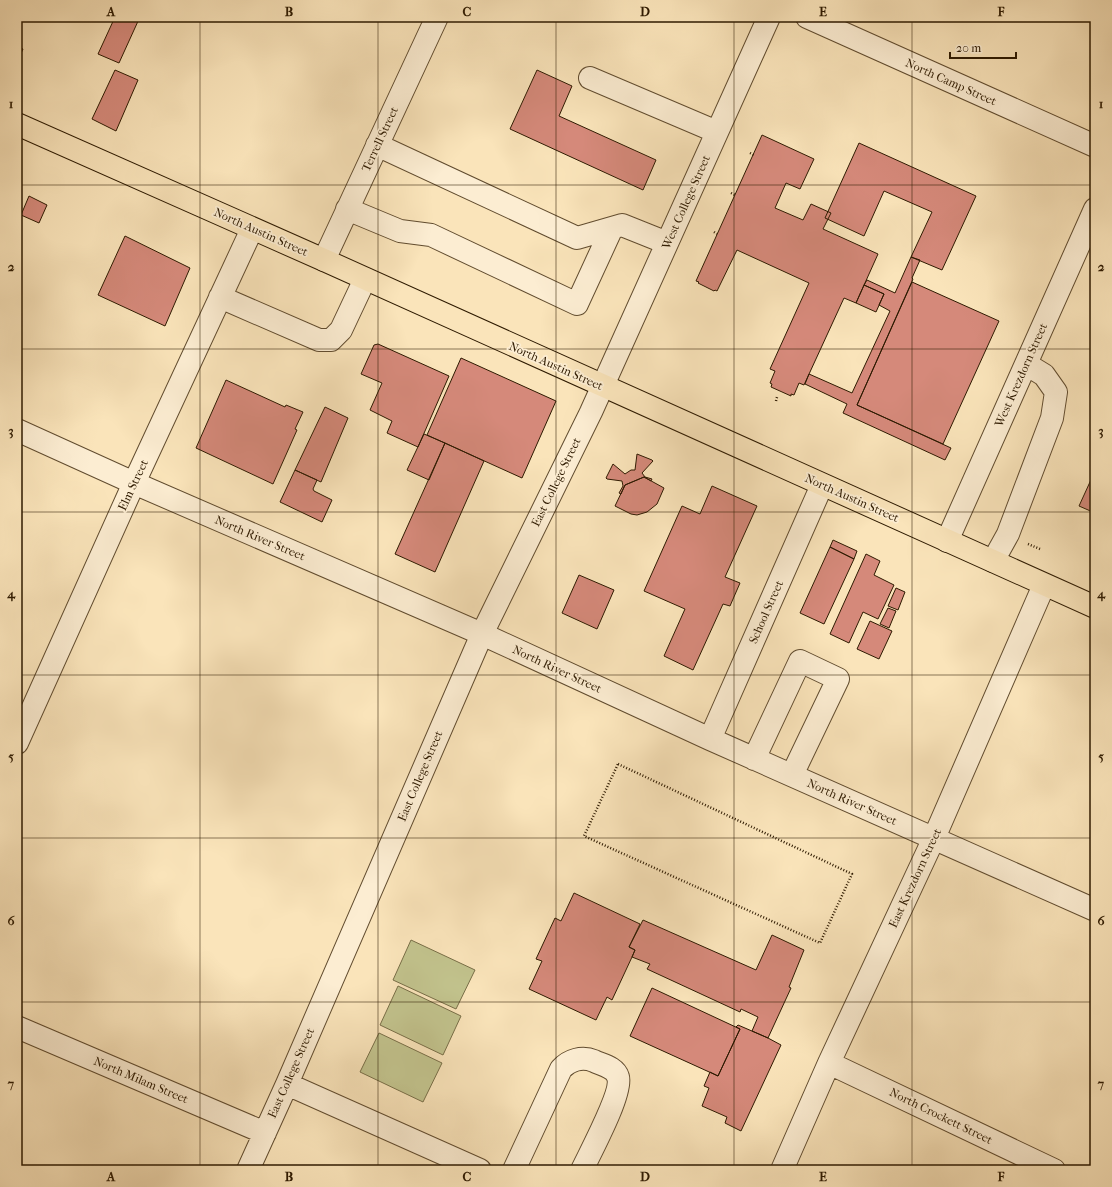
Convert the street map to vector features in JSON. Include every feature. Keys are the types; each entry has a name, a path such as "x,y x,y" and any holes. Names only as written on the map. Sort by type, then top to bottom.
{"main road":[{"name":"North Austin Street","path":"17,124 324,260 1095,607"}],"street":[{"name":"Terrell Street","path":"324,260 437,17"},
{"name":"West College Street","path":"602,386 769,17"},
{"name":"North Camp Street","path":"807,17 1095,146"},
{"path":"590,78 717,132"},
{"path":"377,145 577,238 622,225 667,243"},
{"path":"348,209 400,231 431,235 577,304 612,228"},
{"name":"West Krezdorn Street","path":"947,540 1095,209"},
{"name":"Elm Street","path":"17,743 134,483 252,229"},
{"path":"220,297 319,340 331,340 341,330 365,279"},
{"path":"993,561 1008,534 1052,418 1056,392 1044,375 1026,364"},
{"name":"East College Street","path":"248,1170 287,1084 482,634 591,412 602,386"},
{"name":"North River Street","path":"17,430 134,483 482,634 754,759 1095,910"},
{"name":"School Street","path":"710,739 822,485"},
{"name":"East Krezdorn Street","path":"782,1170 829,1063 934,838 1044,585"},
{"path":"754,759 800,661 838,679 792,775"},
{"name":"North Milam Street","path":"17,1027 265,1133"},
{"path":"514,1170 561,1070 567,1063 578,1059 589,1059 614,1070 618,1076 620,1084 614,1102 582,1170"},
{"name":"North Crockett Street","path":"829,1063 1054,1170"},
{"path":"287,1084 480,1170"}],"path":[{"path":"731,193 735,195"},
{"path":"714,232 718,234"},
{"path":"776,401 777,397"},
{"path":"618,764 852,874 820,943 584,836 618,764"}],"green space":[{"path":"411,940 475,970 456,1009 393,980"},
{"path":"398,986 461,1016 443,1055 380,1025"},
{"path":"379,1033 442,1063 423,1102 360,1072"}],"building":[{"path":"115,17 135,17 139,19 119,63 98,54"},
{"path":"17,47 23,49 17,62"},
{"path":"115,70 138,80 116,131 92,119"},
{"path":"537,70 572,86 559,116 656,160 643,190 510,129"},
{"path":"762,135 814,159 800,189 786,183 775,208 803,220 811,204 831,213 823,229 878,254 856,303 844,298 804,385 799,383 794,395 791,394 791,396 771,387 772,384 770,383 775,371 770,369 809,283 737,250 717,291 714,291 696,281"},
{"path":"859,143 976,196 942,270 911,257 932,212 884,191 864,236 825,218"},
{"path":"29,196 47,205 39,223 21,215"},
{"path":"125,236 190,268 165,326 98,295"},
{"path":"911,257 920,260 857,405 951,448 945,460 843,413 847,404 805,384 809,374 852,393 890,311 879,305 884,294 864,285 867,280 895,293"},
{"path":"912,282 999,321 943,444 857,405"},
{"path":"864,285 884,294 876,312 856,303"},
{"path":"378,344 449,376 418,447 387,433 392,421 370,410 382,383 361,374 374,345"},
{"path":"461,358 556,401 522,478 427,435"},
{"path":"226,380 285,407 286,405 303,412 295,429 297,430 273,484 196,448"},
{"path":"325,407 348,418 321,482 295,470"},
{"path":"424,434 445,443 429,480 407,470"},
{"path":"445,443 484,461 435,572 395,554"},
{"path":"637,454 653,461 642,473 645,477 652,479 651,481 644,477 625,485 621,494 619,493 623,486 622,481 606,478 613,464 625,474 631,470 635,470"},
{"path":"295,470 317,480 313,489 314,491 332,500 322,522 280,502"},
{"path":"1095,471 1095,513 1079,506"},
{"path":"644,477 664,488 657,504 647,512 637,515 631,514 615,506 625,485"},
{"path":"712,486 757,506 725,577 740,583 730,606 723,604 693,670 664,656 685,609 644,591 682,506 700,514"},
{"path":"833,540 857,551 854,559 830,547"},
{"path":"830,547 854,559 824,624 800,613"},
{"path":"866,554 880,561 874,575 894,585 878,619 863,612 849,643 830,634"},
{"path":"579,575 614,590 597,629 562,613"},
{"path":"896,588 905,592 898,610 888,606"},
{"path":"888,608 896,611 889,628 880,624"},
{"path":"870,621 892,631 879,659 857,649"},
{"path":"574,893 640,924 629,947 635,950 632,957 612,1000 607,997 596,1020 529,989 542,961 536,959 555,918 561,921"},
{"path":"643,920 756,970 772,935 804,950 789,987 791,988 768,1038 752,1031 758,1017 741,1009 740,1012 647,969 650,964 632,957 635,950 629,947"},
{"path":"652,988 740,1029 718,1076 630,1036"},
{"path":"738,1025 781,1045 741,1131 725,1123 727,1117 702,1106 709,1088 704,1086 710,1072 718,1076 740,1029 736,1027"}]}
